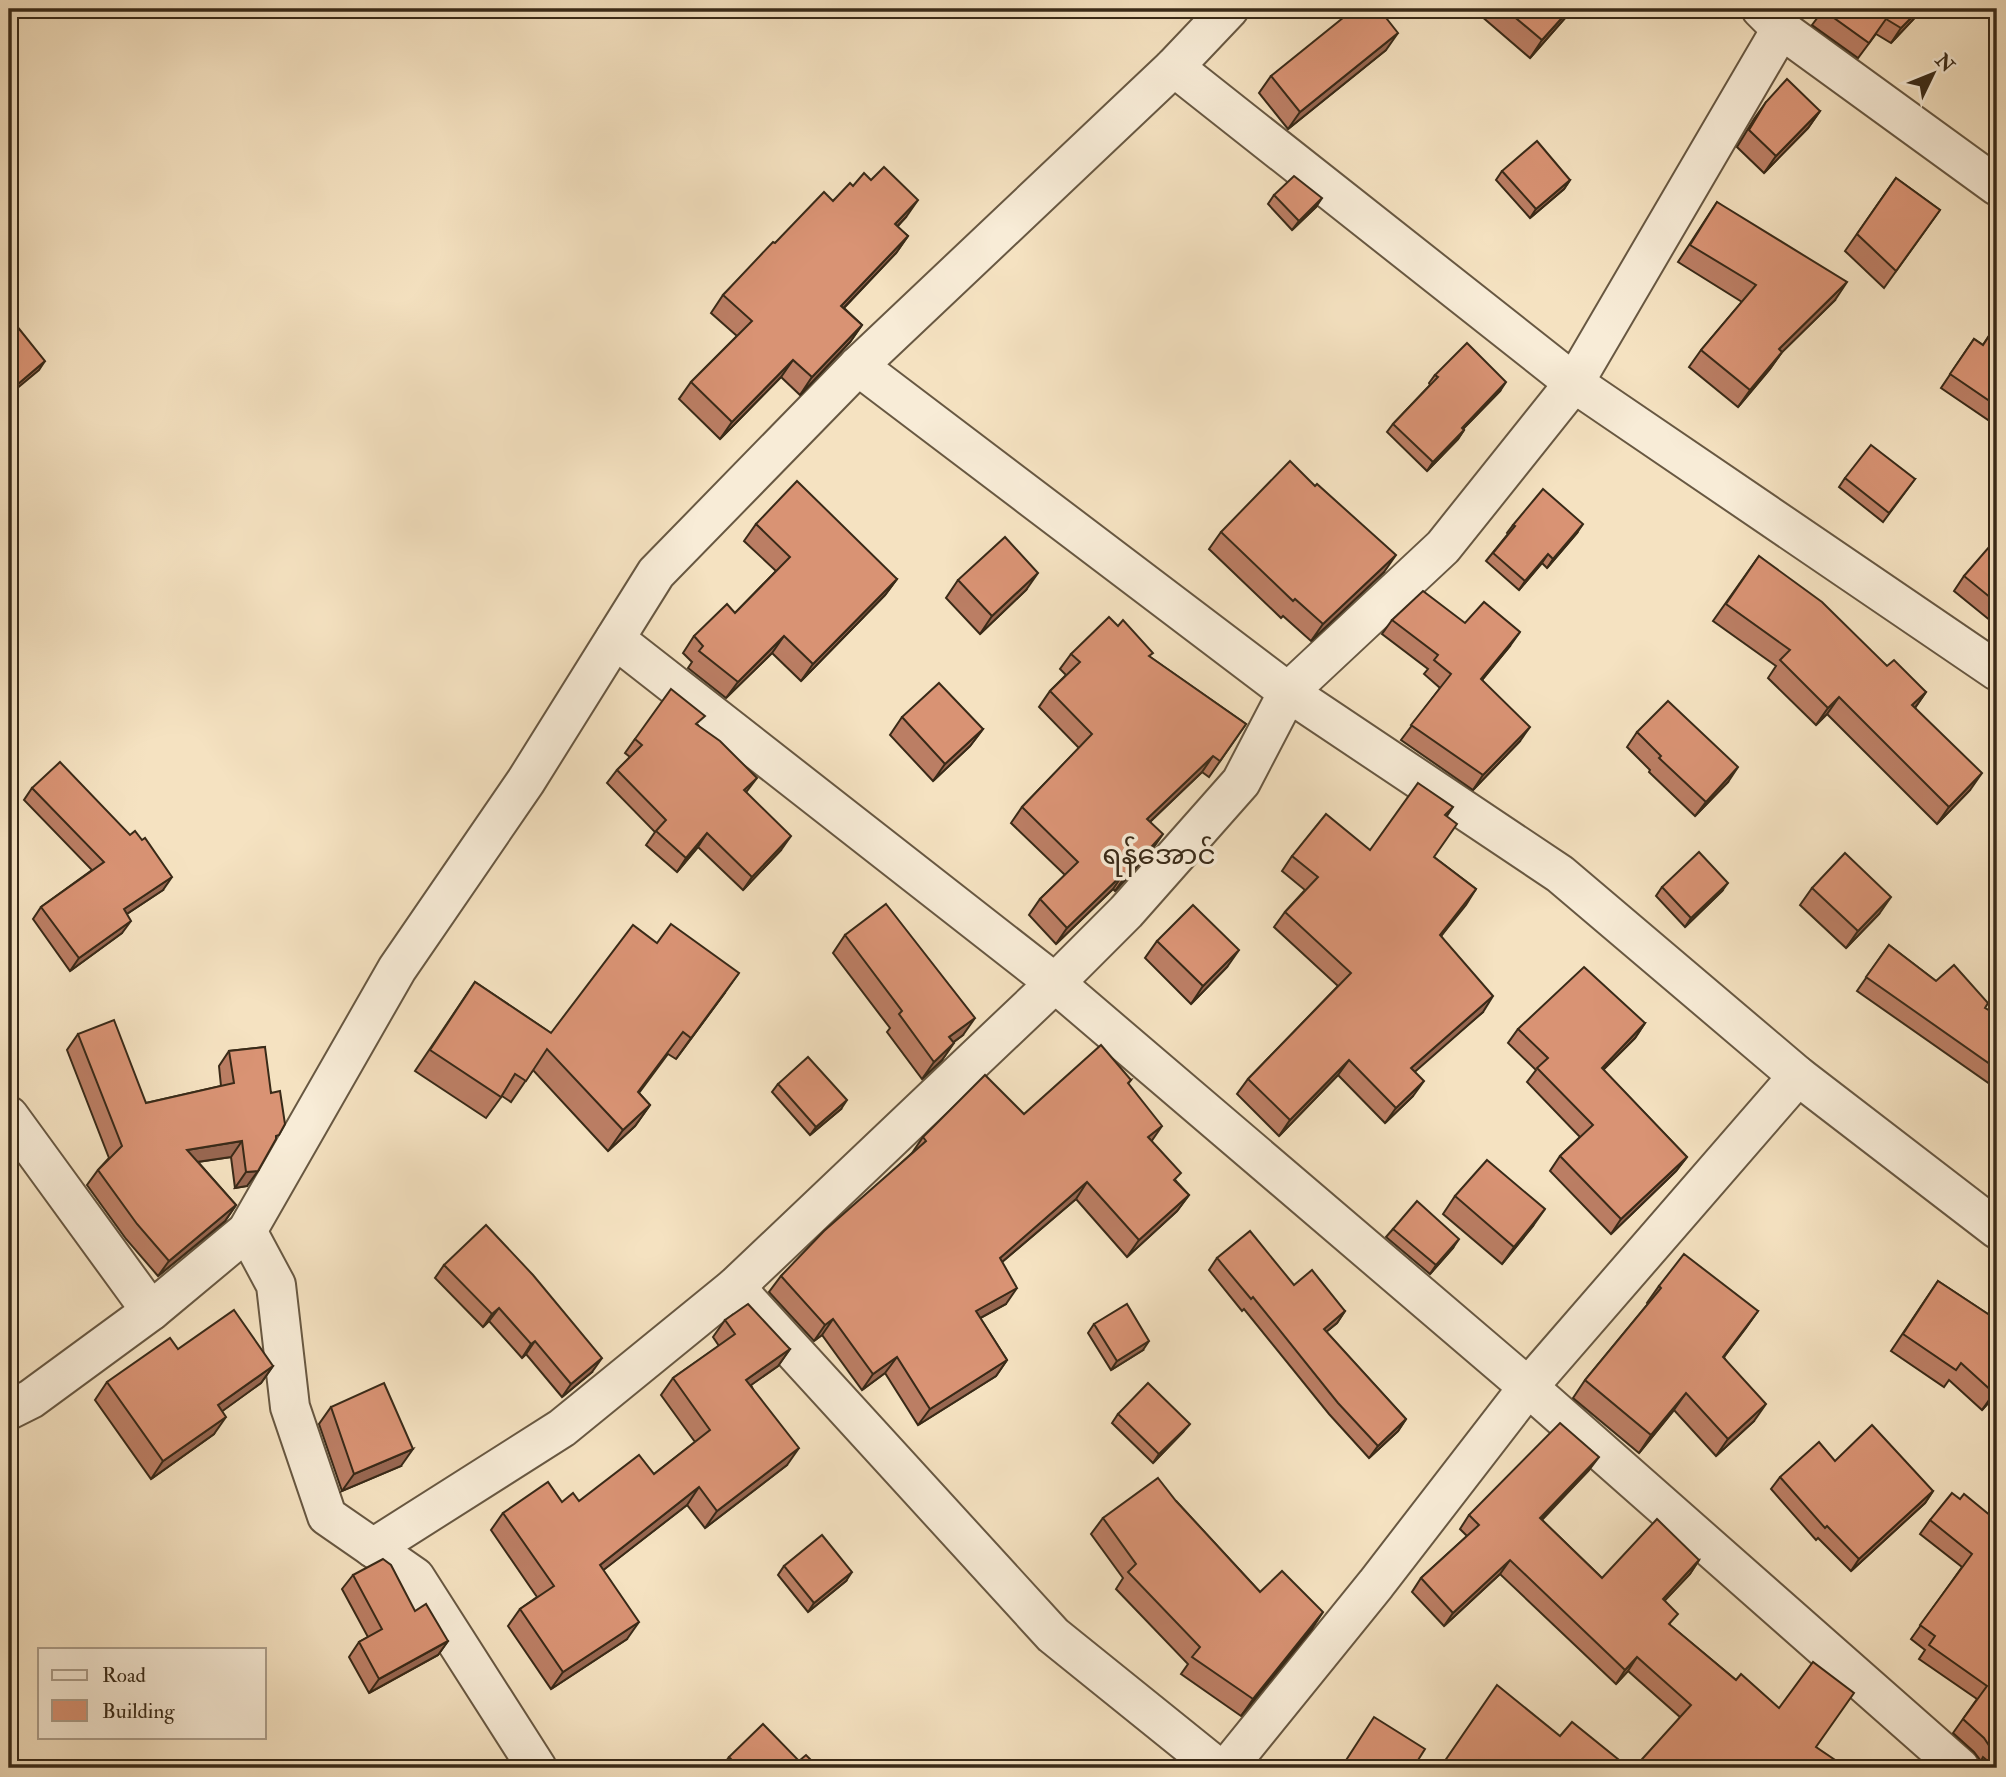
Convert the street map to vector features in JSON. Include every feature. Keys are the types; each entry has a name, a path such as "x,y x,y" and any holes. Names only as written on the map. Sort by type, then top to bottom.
{"street":[{"path":"9,1410 32,1399 151,1311 247,1231 397,970 526,781 656,573 858,366 1174,67 1229,9"},
{"path":"373,1548 562,1428 735,1287 1126,912 1241,782 1288,692 1443,547 1574,383 1771,19 1997,186"},
{"path":"1174,67 1574,383 1997,671"},
{"path":"858,366 1288,692 1560,874 1798,1076 1997,1229"},
{"path":"615,639 1055,982 1528,1387 1960,1768"},
{"path":"1227,1768 1376,1584 1528,1387 1798,1076"},
{"path":"9,1116 151,1311"},
{"path":"247,1231 276,1285 290,1407 327,1516 415,1577 537,1768"},
{"path":"735,1287 1053,1635 1218,1768"}],"building":[{"path":"1354,9 1379,9 1398,33 1300,112 1271,76"},
{"path":"1505,9 1570,9 1542,40"},
{"path":"1824,9 1920,9 1901,28 1886,19 1869,43"},
{"path":"1787,79 1820,111 1776,156 1749,130 1766,102"},
{"path":"1537,141 1570,180 1536,209 1502,171"},
{"path":"884,167 918,200 895,224 908,236 841,306 862,325 812,377 793,360 732,422 691,382 752,321 723,295 824,192 833,201 850,183 853,186 864,173 871,180"},
{"path":"1294,176 1322,198 1299,221 1274,195"},
{"path":"1896,178 1940,210 1896,271 1857,234"},
{"path":"1717,202 1847,282 1779,349 1782,352 1750,390 1701,350 1756,285 1690,245"},
{"path":"12,320 45,361 11,390 9,323"},
{"path":"1997,324 1997,406 1950,374 1974,339 1983,345"},
{"path":"1467,343 1506,382 1433,462 1393,424"},
{"path":"1871,445 1915,479 1889,513 1845,478"},
{"path":"1290,461 1315,486 1317,484 1396,555 1323,624 1295,599 1293,601 1221,532"},
{"path":"797,481 897,579 813,664 784,636 738,682 699,651 703,646 694,636 727,604 735,613 790,557 756,524"},
{"path":"1543,489 1583,524 1553,559 1548,554 1525,581 1493,553"},
{"path":"1005,537 1038,573 992,616 958,580"},
{"path":"1989,547 1995,551 1997,548 1997,603 1964,576"},
{"path":"1759,556 1822,602 1887,666 1894,660 1926,692 1912,705 1982,773 1949,807 1839,697 1828,708 1780,660 1790,650 1726,604"},
{"path":"1423,591 1465,623 1484,602 1520,632 1481,679 1530,727 1483,775 1411,725 1451,674 1434,660 1438,655 1392,620"},
{"path":"1109,617 1118,626 1123,620 1153,653 1149,656 1246,724 1220,761 1213,756 1147,819 1163,834 1126,875 1124,873 1067,928 1040,899 1078,862 1022,807 1092,734 1050,691 1080,662 1071,654"},
{"path":"939,683 983,729 945,764 902,717"},
{"path":"671,689 705,716 696,724 720,741 757,778 744,790 791,836 752,877 707,833 686,858 656,831 666,820 617,770 642,745 635,739"},
{"path":"1668,701 1738,767 1706,802 1659,758 1661,756 1637,732"},
{"path":"60,762 130,835 135,831 142,840 145,838 172,877 124,909 131,921 79,958 41,907 104,862 32,788"},
{"path":"1418,783 1453,807 1445,815 1457,824 1434,857 1476,889 1440,935 1493,996 1411,1068 1424,1081 1396,1108 1349,1060 1290,1120 1248,1079 1351,973 1285,912 1318,877 1292,856 1326,814 1370,850"},
{"path":"1699,852 1728,883 1691,918 1662,887"},
{"path":"1845,853 1891,897 1858,931 1812,888"},
{"path":"886,904 975,1018 949,1037 954,1043 934,1062 899,1014 902,1011 845,935"},
{"path":"1193,905 1239,950 1203,986 1157,941"},
{"path":"671,924 739,973 691,1038 683,1032 638,1092 650,1105 623,1130 547,1049 526,1081 515,1074 501,1097 430,1050 475,982 551,1033 633,925 657,943"},
{"path":"1889,945 1936,981 1954,965 1988,1003 1985,1008 1997,1015 1997,1069 1866,977"},
{"path":"1584,967 1645,1023 1602,1068 1687,1157 1621,1219 1560,1156 1593,1125 1537,1068 1548,1058 1518,1029"},
{"path":"114,1020 146,1103 234,1083 229,1051 265,1047 271,1093 280,1091 285,1124 258,1171 246,1172 242,1141 187,1150 236,1205 169,1261 137,1224 98,1170 122,1146 78,1034"},
{"path":"1101,1045 1131,1080 1128,1083 1162,1126 1148,1137 1181,1173 1174,1180 1189,1195 1139,1240 1087,1182 1000,1258 1017,1288 976,1311 1007,1360 930,1409 897,1357 873,1374 833,1319 825,1325 781,1276 824,1231 926,1141 923,1137 985,1075 1024,1114"},
{"path":"808,1057 847,1100 816,1127 778,1084"},
{"path":"1487,1160 1545,1209 1514,1247 1455,1196"},
{"path":"1417,1201 1459,1239 1436,1265 1393,1229"},
{"path":"486,1225 533,1275 602,1358 571,1384 535,1341 531,1344 499,1308 492,1314 444,1265"},
{"path":"1250,1231 1294,1285 1312,1270 1345,1311 1324,1329 1406,1419 1378,1446 1338,1403 1253,1297 1251,1299 1217,1258"},
{"path":"1684,1254 1758,1311 1723,1357 1766,1404 1728,1439 1686,1393 1651,1435 1585,1380 1661,1288 1659,1286"},
{"path":"1938,1281 1997,1320 1997,1390 1994,1393 1961,1363 1956,1370 1903,1334"},
{"path":"748,1304 790,1349 746,1380 799,1448 717,1511 699,1487 600,1565 639,1622 563,1672 520,1609 554,1586 503,1513 548,1482 562,1502 573,1493 579,1501 639,1455 654,1474 710,1430 673,1378 735,1334 725,1320"},
{"path":"1127,1304 1149,1341 1117,1361 1094,1324"},
{"path":"234,1310 273,1366 218,1405 226,1417 163,1461 107,1382 170,1338 178,1349"},
{"path":"384,1383 413,1449 354,1474 331,1407"},
{"path":"1148,1383 1190,1424 1159,1454 1118,1414"},
{"path":"1560,1423 1599,1457 1540,1518 1602,1578 1657,1519 1699,1560 1663,1599 1678,1614 1669,1624 1736,1680 1741,1674 1779,1708 1813,1662 1854,1693 1816,1747 1847,1768 1634,1768 1691,1705 1637,1657 1625,1670 1510,1560 1453,1613 1421,1578 1479,1525 1469,1515"},
{"path":"1872,1425 1933,1491 1859,1559 1827,1526 1825,1528 1780,1477 1819,1442 1835,1461"},
{"path":"1158,1478 1260,1592 1282,1571 1323,1612 1253,1699 1192,1657 1200,1647 1128,1572 1136,1564 1103,1518"},
{"path":"1952,1493 1960,1499 1964,1494 1997,1521 1997,1747 1993,1743 1990,1747 1963,1719 1987,1686 1929,1645 1935,1636 1920,1625 1972,1554 1930,1520"},
{"path":"822,1535 852,1572 814,1603 784,1566"},
{"path":"383,1559 391,1565 415,1611 426,1604 448,1641 379,1679 359,1642 382,1629 353,1575"},
{"path":"1497,1685 1560,1736 1572,1722 1629,1768 1440,1768"},
{"path":"1374,1717 1425,1749 1413,1768 1341,1768"},
{"path":"763,1724 799,1761 806,1755 819,1768 739,1768 729,1757"}],"district":[{"name":"ရန်အောင်","path":"1159,855"}]}
